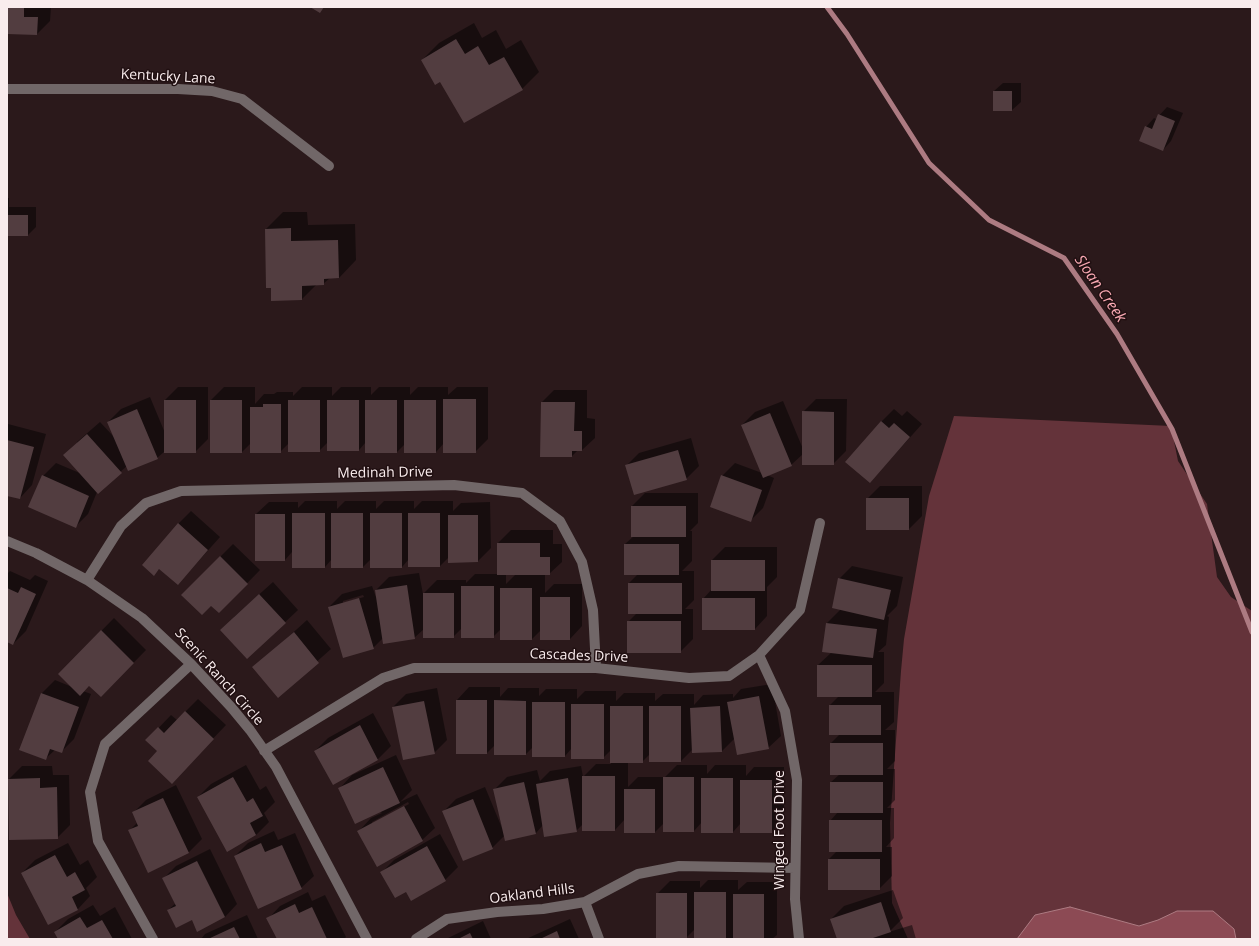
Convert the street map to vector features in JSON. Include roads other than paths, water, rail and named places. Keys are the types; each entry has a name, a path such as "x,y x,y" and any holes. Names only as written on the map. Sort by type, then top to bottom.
{"street":[{"name":"Kentucky Lane","path":"7,89 178,89 212,91 242,99 329,166"},
{"name":"Medinah Drive","path":"87,580 121,526 146,503 181,491 454,485 522,493 560,521 582,562 592,610 596,668"},
{"name":"Cascades Drive","path":"264,751 383,678 414,668 596,668 689,678 729,676 759,655 800,610 820,524"},
{"name":"Scenic Ranch Circle","path":"7,541 36,553 87,580 142,618 191,664 231,707 264,751 284,782 367,939"},
{"name":"Winged Foot Drive","path":"759,655 784,711 797,780 795,899 799,939"},
{"path":"153,939 98,841 90,792 105,744 191,664"},
{"name":"Oakland Hills","path":"416,939 447,919 497,912 542,909 585,902 638,874 679,866 795,868"},
{"path":"585,902 599,939"}],"waterway":[{"name":"Sloan Creek","path":"827,7 847,34 929,163 989,220 1064,258 1117,334 1172,429 1252,632"}]}
